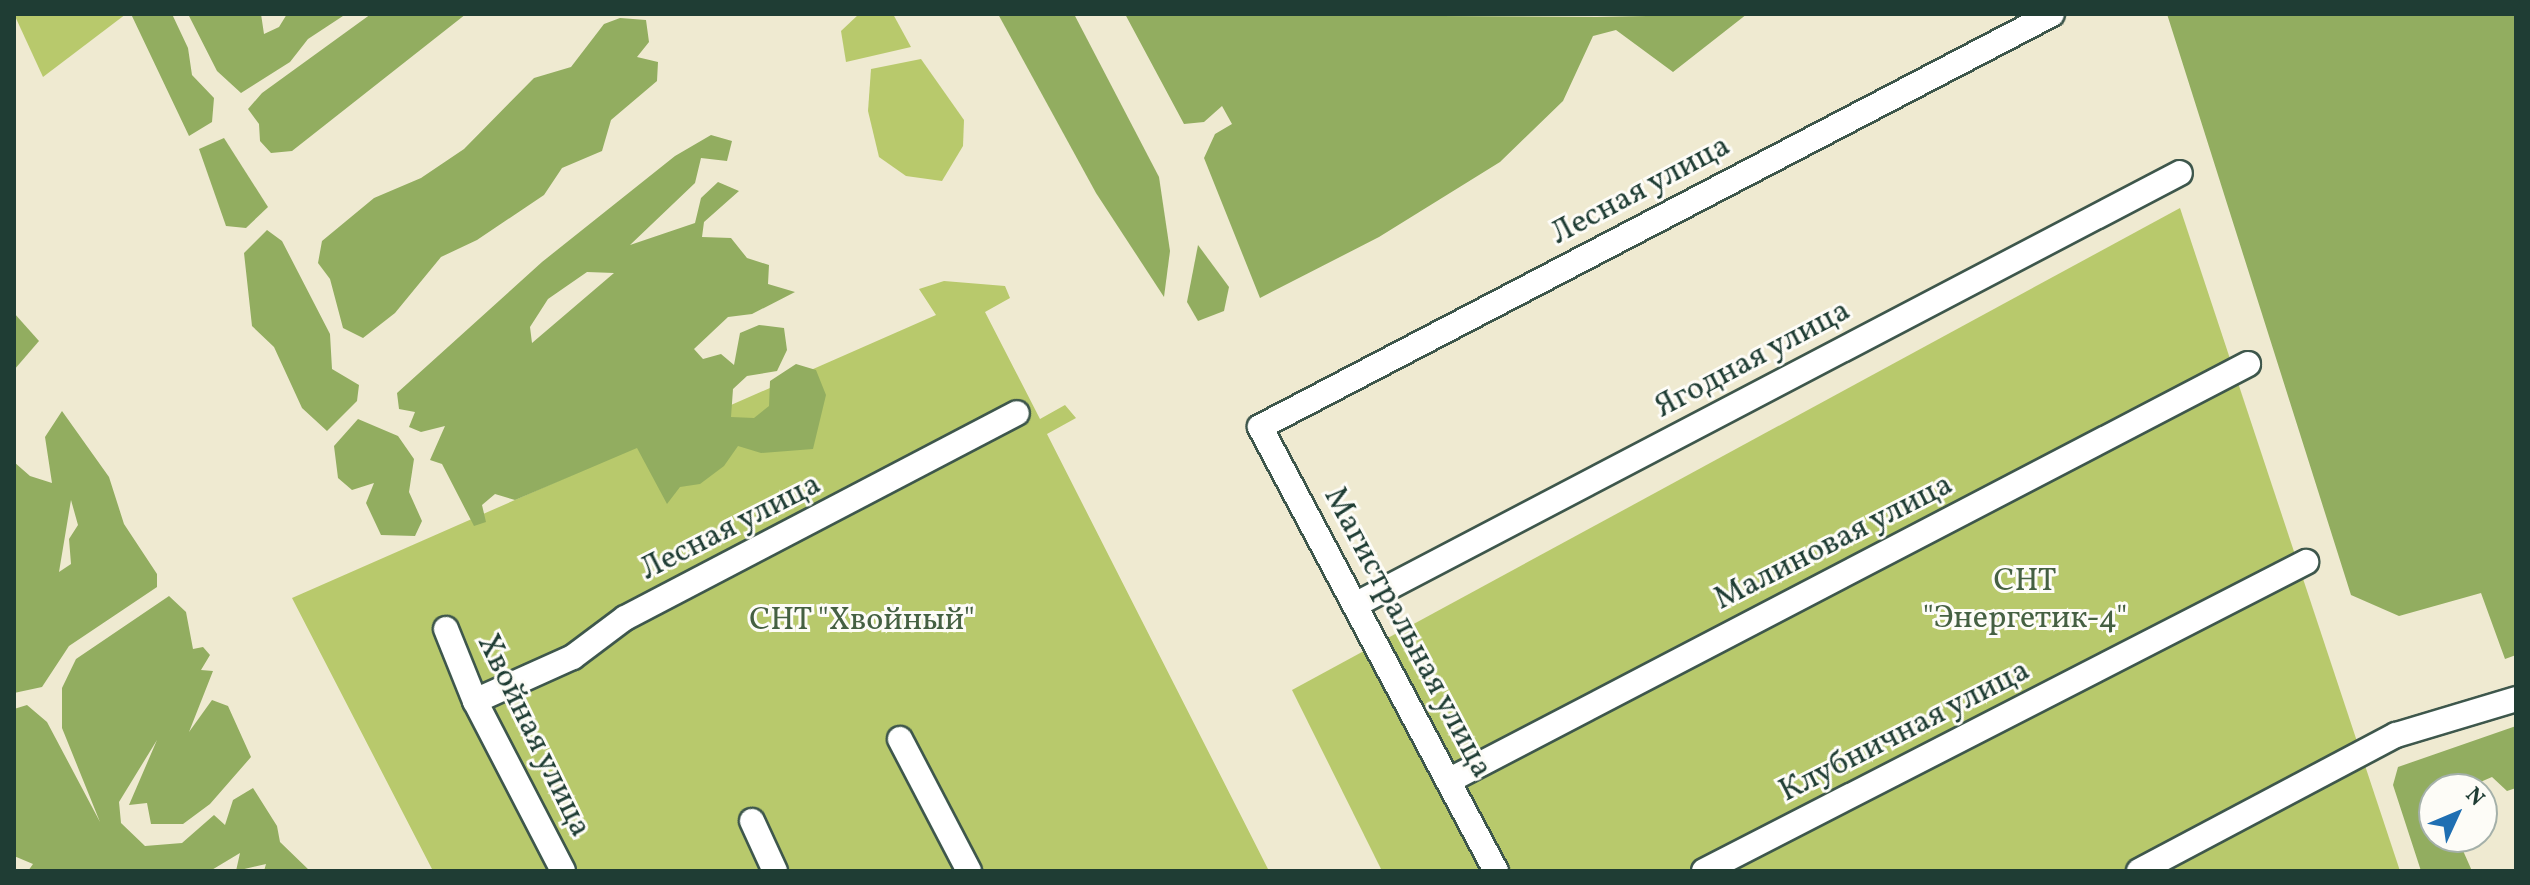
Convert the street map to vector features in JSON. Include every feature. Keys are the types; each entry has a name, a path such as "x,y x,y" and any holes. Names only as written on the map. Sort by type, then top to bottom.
{"street":[{"name":"Лесная улица","path":"1260,427 2052,14"},
{"name":"Ягодная улица","path":"1355,605 2180,173"},
{"name":"Малиновая улица","path":"1450,780 2248,364"},
{"name":"Лесная улица","path":"475,701 573,657 625,618 1017,413"},
{"name":"Магистральная улица","path":"1260,427 1496,871"},
{"name":"Клубничная улица","path":"1704,871 2306,562"},
{"name":"Хвойная улица","path":"446,629 475,701 563,871"},
{"path":"2139,871 2396,735 2516,699"},
{"path":"900,739 969,871"},
{"path":"752,821 775,871"}],"green space":[{"path":"14,14 126,14 43,77"},
{"path":"131,14 172,14 188,48 192,75 214,98 212,122 189,136"},
{"path":"188,14 261,14 264,34 279,27 287,14 346,14 308,39 290,62 241,93 217,71"},
{"path":"371,14 466,14 292,151 271,153 260,141 259,124 248,109 262,93"},
{"path":"859,14 893,14 911,47 846,62 841,31"},
{"path":"998,14 1074,14 1159,177 1170,251 1164,297 1096,193"},
{"path":"1125,14 1597,17 1747,14 1673,72 1616,30 1593,36 1563,101 1500,162 1379,237 1260,298 1204,158 1215,134 1232,124 1222,106 1204,122 1184,124"},
{"path":"2167,14 2516,14 2516,655 2505,659 2481,593 2399,616 2351,595"},
{"path":"620,18 646,20 649,42 637,57 658,62 657,81 611,120 602,151 562,168 544,195 477,240 441,257 395,313 363,338 343,328 330,279 318,263 322,241 374,198 421,178 464,149 534,78 571,67 604,24"},
{"path":"921,59 964,120 963,146 942,181 906,176 879,157 868,111 871,69"},
{"path":"711,135 732,141 727,161 701,158 695,183 630,245 695,223 701,198 718,182 739,191 704,222 702,237 731,238 747,258 769,265 768,284 795,292 752,314 728,317 694,349 703,359 721,354 734,365 740,333 759,325 784,328 787,350 777,371 747,376 733,389 731,417 754,418 769,406 770,381 796,364 816,370 826,395 813,449 761,453 738,446 724,466 700,484 680,487 667,504 637,448 515,500 495,494 482,505 486,522 474,526 442,464 430,460 445,426 421,432 409,427 415,412 399,409 397,393 542,262 675,156","holes":["587,272 614,273 532,343 530,327 548,299"]},
{"path":"224,138 268,207 246,228 226,226 199,149"},
{"name":"СНТ \"Энергетик-4\"","path":"2180,208 2400,871 1382,871 1292,690"},
{"path":"267,230 282,241 330,334 332,369 359,385 357,401 327,431 302,408 274,347 252,326 244,253"},
{"path":"1198,245 1229,287 1224,311 1198,321 1187,302"},
{"name":"СНТ \"Хвойный\"","path":"944,281 1005,286 1010,298 985,312 1040,419 1065,405 1076,418 1047,434 1269,871 433,871 292,598 936,315 919,289"},
{"path":"14,313 39,341 14,370"},
{"path":"62,411 109,477 124,524 157,574 157,587 69,646 42,687 14,693 14,462 30,476 52,483 45,437","holes":["71,500 78,525 69,539 71,564 59,572"]},
{"path":"358,419 398,436 414,459 409,492 422,521 415,536 381,535 366,503 374,483 352,490 338,478 334,446"},
{"path":"169,596 186,612 193,649 203,647 210,655 201,670 213,671 189,732 212,700 228,706 251,757 210,804 183,824 151,824 147,803 129,805 157,740 119,802 121,823 145,846 182,843 214,815 225,825 233,800 253,788 277,826 280,842 310,871 264,871 266,864 236,871 240,853 210,871 28,871 33,864 14,856 14,709 27,705 47,722 100,822 62,728 62,688 76,659"},
{"path":"2516,726 2516,788 2507,791 2498,783 2498,773 2418,773 2418,853 2464,853 2472,871 2421,871 2393,785 2398,767"}]}
